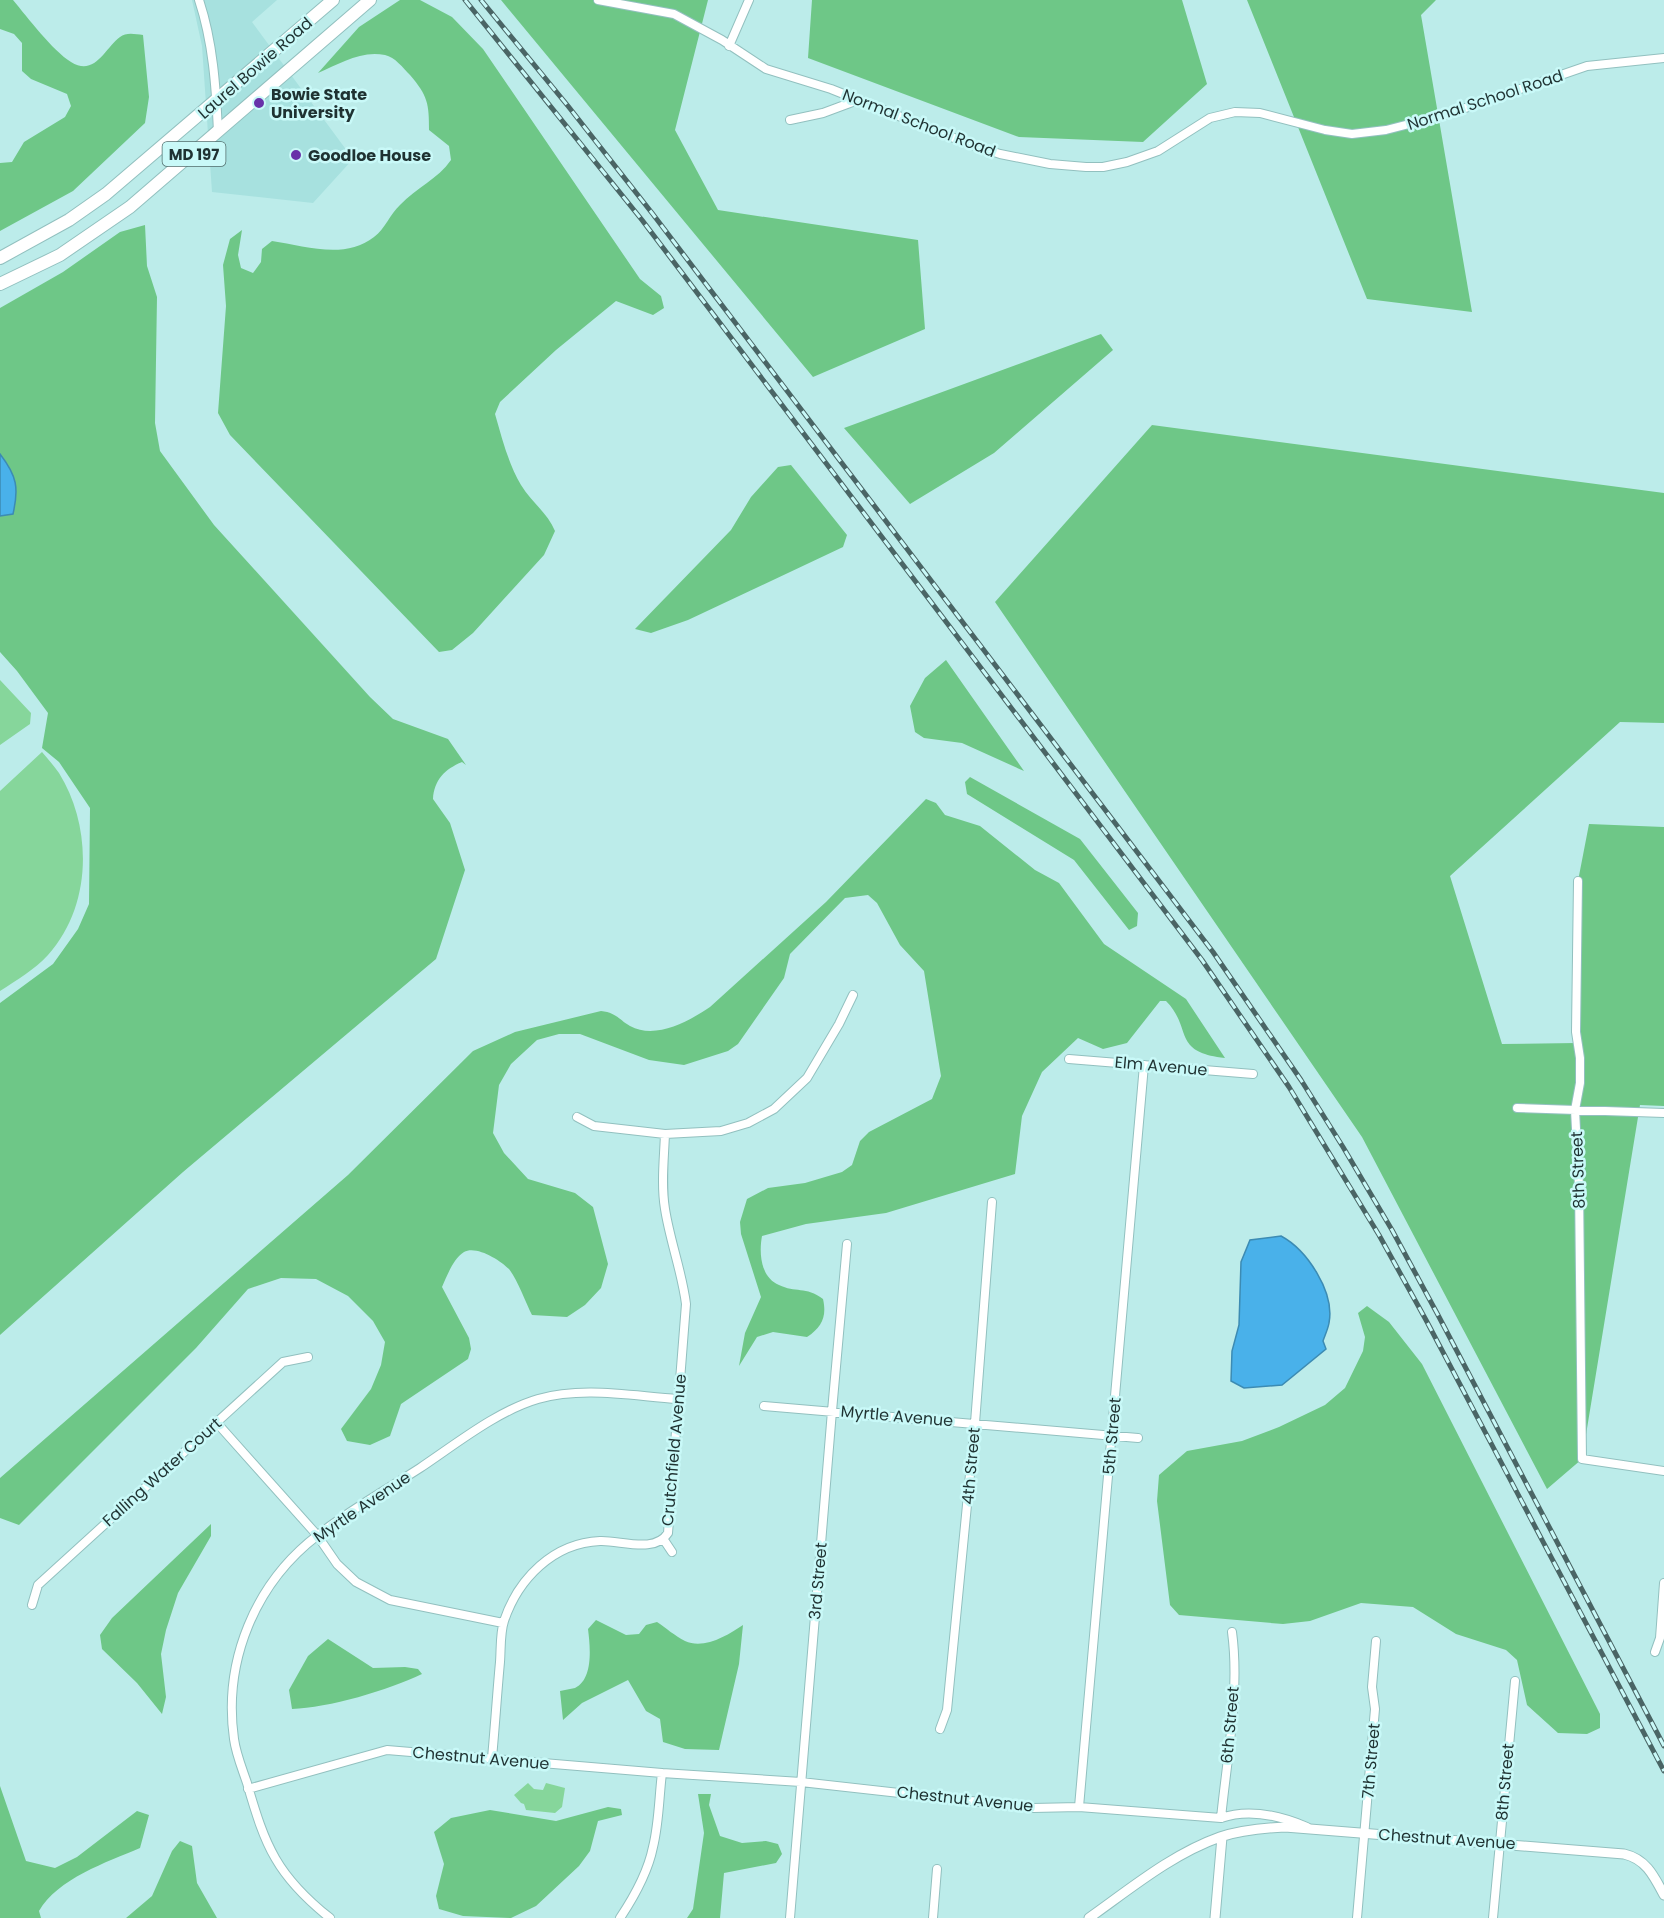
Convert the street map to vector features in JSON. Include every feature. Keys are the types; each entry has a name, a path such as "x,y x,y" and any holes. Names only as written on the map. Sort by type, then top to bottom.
{"main road":[{"name":"Laurel Bowie Road","path":"0,258 69,220 106,194 333,0"},
{"name":"Laurel Bowie Road","path":"0,284 60,255 98,230 165,178 370,0"}],"street":[{"path":"199,0 207,26 218,132"},
{"name":"Normal School Road","path":"598,0 674,14 710,33 766,69 858,100 939,133 1000,154 1050,164 1103,167 1127,162 1158,151 1210,118 1235,112 1269,114 1325,130 1352,134 1386,130 1448,114 1587,66 1664,58"},
{"path":"729,46 749,0"},
{"path":"789,120 823,113 858,100"},
{"name":"8th Street","path":"1578,881 1576,1032 1580,1058 1580,1083 1575,1110 1579,1186 1582,1460 1664,1471"},
{"path":"577,1117 594,1126 665,1134 722,1131 748,1123 774,1109 807,1078 839,1024 853,995"},
{"name":"Elm Avenue","path":"1069,1059 1253,1074"},
{"name":"5th Street","path":"1079,1807 1144,1065"},
{"path":"1517,1108 1664,1113"},
{"name":"Crutchfield Avenue","path":"492,1758 503,1623 515,1593 528,1576 562,1550 599,1541 658,1543 664,1540 668,1533 686,1304 683,1277 663,1195 665,1134"},
{"name":"4th Street","path":"940,1729 947,1710 975,1423 992,1202"},
{"name":"3rd Street","path":"790,1918 848,1244"},
{"name":"Falling Water Court","path":"32,1605 38,1584 283,1362 308,1357"},
{"name":"Myrtle Avenue","path":"330,1918 310,1902 272,1856 258,1824 235,1742 232,1691 237,1656 245,1630 272,1581 317,1535 482,1427 512,1410 537,1399 587,1392 678,1399"},
{"name":"Myrtle Avenue","path":"764,1406 1138,1438"},
{"path":"217,1423 317,1535 337,1564 356,1582 390,1600 503,1623"},
{"path":"664,1540 672,1552"},
{"path":"1655,1652 1660,1638 1664,1583"},
{"name":"6th Street","path":"1221,1818 1234,1683 1232,1632"},
{"name":"7th Street","path":"1357,1918 1375,1709 1372,1687 1376,1641"},
{"name":"8th Street","path":"1493,1918 1515,1681"},
{"name":"Chestnut Avenue","path":"248,1789 387,1750 801,1782 1033,1808 1079,1807 1221,1818 1234,1813 1282,1816 1310,1828 1630,1855 1647,1866 1664,1895"},
{"path":"620,1918 631,1902 645,1872 653,1847 662,1773"},
{"path":"1089,1918 1169,1863 1222,1837 1263,1828 1310,1828"},
{"path":"1215,1918 1222,1837"},
{"path":"933,1918 937,1869"}],"shaded area":[{"name":"Bowie State University","path":"192,0 277,0 252,22 353,159 313,203 212,192 202,46"}],"green space":[{"path":"0,0 13,0 56,50 79,66 93,64 122,35 143,35 149,97 145,123 73,191 0,231 0,163 12,162 24,142 65,117 71,106 67,94 31,79 22,71 22,43 14,34 0,29"},
{"path":"400,0 420,0 452,17 483,49 640,279 661,296 664,308 653,315 616,301 556,350 500,402 495,414 512,468 525,491 548,518 555,531 544,555 473,633 452,650 439,652 230,435 218,413 226,306 223,265 230,239 242,230 238,255 241,268 253,273 261,262 262,249 272,241 338,250 363,244 378,234 400,205 440,173 451,160 449,146 429,130 428,107 421,89 392,58 385,55 367,54 318,73 359,27"},
{"path":"501,0 708,0 675,130 718,210 918,240 925,329 813,377"},
{"path":"812,0 1182,0 1207,84 1143,142 1019,137 808,58"},
{"path":"1247,0 1436,0 1421,15 1472,312 1367,299"},
{"path":"145,225 147,266 157,297 155,423 160,451 214,525 370,697 393,719 448,739 466,765 462,762 450,768 442,776 436,786 433,799 450,823 465,870 436,959 183,1172 0,1335 0,1003 53,964 78,929 89,904 90,808 59,762 42,748 48,713 0,652 0,308 63,272 120,232"},
{"path":"1101,334 1113,350 994,453 910,504 844,428"},
{"path":"1152,425 1664,493 1664,723 1620,722 1450,876 1502,1044 1577,1043 1578,881 1589,824 1664,827 1664,1106 1640,1105 1582,1459 1547,1489 1362,1137 995,602"},
{"path":"791,465 847,535 843,547 688,620 651,633 635,629 731,530 751,497 778,467"},
{"path":"946,660 1024,771 962,743 924,738 915,732 910,706 925,678"},
{"path":"0,680 31,713 30,724 0,745"},
{"path":"42,752 59,773 78,818 83,866 80,890 73,914 63,935 48,955 0,991 0,791"},
{"path":"970,777 1080,839 1138,913 1137,926 1129,930 1074,860 967,794 965,782"},
{"path":"926,799 936,803 945,815 980,826 1035,870 1059,883 1104,944 1186,999 1225,1058 1208,1055 1190,1044 1174,1011 1166,1001 1160,1001 1127,1043 1103,1049 1078,1038 1042,1072 1022,1116 1015,1174 886,1213 806,1224 762,1236 762,1264 768,1276 779,1285 811,1292 823,1299 824,1316 820,1325 807,1337 773,1332 757,1337 739,1366 745,1333 761,1297 741,1234 740,1222 747,1199 768,1188 805,1183 842,1172 852,1165 860,1141 869,1132 932,1099 941,1076 924,971 900,945 877,903 868,895 845,898 790,954 784,978 738,1044 728,1051 684,1065 649,1060 580,1034 559,1034 537,1040 511,1064 499,1085 493,1133 504,1153 528,1179 575,1193 593,1207 608,1264 601,1288 585,1305 567,1317 532,1315 509,1269 481,1252 469,1250 464,1252 454,1263 442,1287 469,1338 471,1349 468,1359 401,1404 390,1436 370,1445 347,1441 341,1429 371,1389 381,1365 385,1342 373,1321 348,1296 316,1279 281,1278 248,1289 196,1348 19,1525 0,1518 0,1478 348,1175 473,1051 515,1032 601,1011 614,1015 640,1030 651,1031 672,1027 692,1018 710,1007 826,902"},
{"path":"1367,1306 1389,1322 1422,1364 1600,1714 1600,1728 1587,1734 1558,1733 1527,1705 1517,1660 1506,1650 1456,1634 1413,1607 1361,1603 1310,1621 1283,1624 1179,1615 1170,1605 1157,1501 1159,1475 1187,1451 1242,1441 1279,1427 1325,1405 1345,1388 1363,1351 1365,1337 1358,1313"},
{"path":"211,1524 211,1536 178,1593 166,1630 161,1654 166,1697 162,1714 137,1683 102,1649 100,1635 112,1618"},
{"path":"596,1620 626,1635 639,1634 646,1625 657,1622 685,1641 700,1644 716,1640 743,1625 739,1664 719,1750 685,1749 663,1742 660,1719 646,1711 628,1680 582,1703 563,1720 560,1691 575,1688 585,1677 589,1661 588,1629"},
{"path":"328,1639 373,1668 405,1667 418,1669 422,1674 358,1697 292,1709 289,1690 308,1656"},
{"path":"528,1783 534,1789 543,1790 546,1783 565,1788 562,1807 555,1813 526,1810 524,1804 514,1795"},
{"path":"0,1786 26,1861 55,1868 77,1857 137,1811 149,1815 140,1848 70,1881 47,1900 39,1911 41,1918 0,1918"},
{"path":"698,1794 711,1794 709,1805 720,1836 742,1843 766,1841 778,1844 782,1854 776,1863 724,1873 720,1918 687,1918 693,1909 704,1833"},
{"path":"608,1807 621,1809 622,1815 598,1821 590,1851 579,1866 536,1906 511,1918 463,1916 439,1909 436,1896 444,1864 434,1832 451,1818 490,1810 556,1821"},
{"path":"180,1841 192,1846 197,1883 217,1918 126,1918 152,1896 172,1851"}],"water":[{"path":"0,454 13,476 16,497 13,514 0,516"},
{"path":"1281,1236 1291,1242 1309,1262 1317,1273 1328,1298 1329,1325 1323,1341 1326,1349 1282,1385 1244,1388 1231,1381 1232,1351 1239,1325 1241,1262 1250,1240"}],"railway":[{"path":"465,0 642,220 1202,960 1289,1087 1379,1235 1426,1320 1664,1771"},
{"path":"481,0 652,213 1213,952 1301,1080 1392,1230 1664,1746"}],"place":[{"name":"Bowie State University","path":"259,103"},
{"name":"Goodloe House","path":"296,155"}]}
